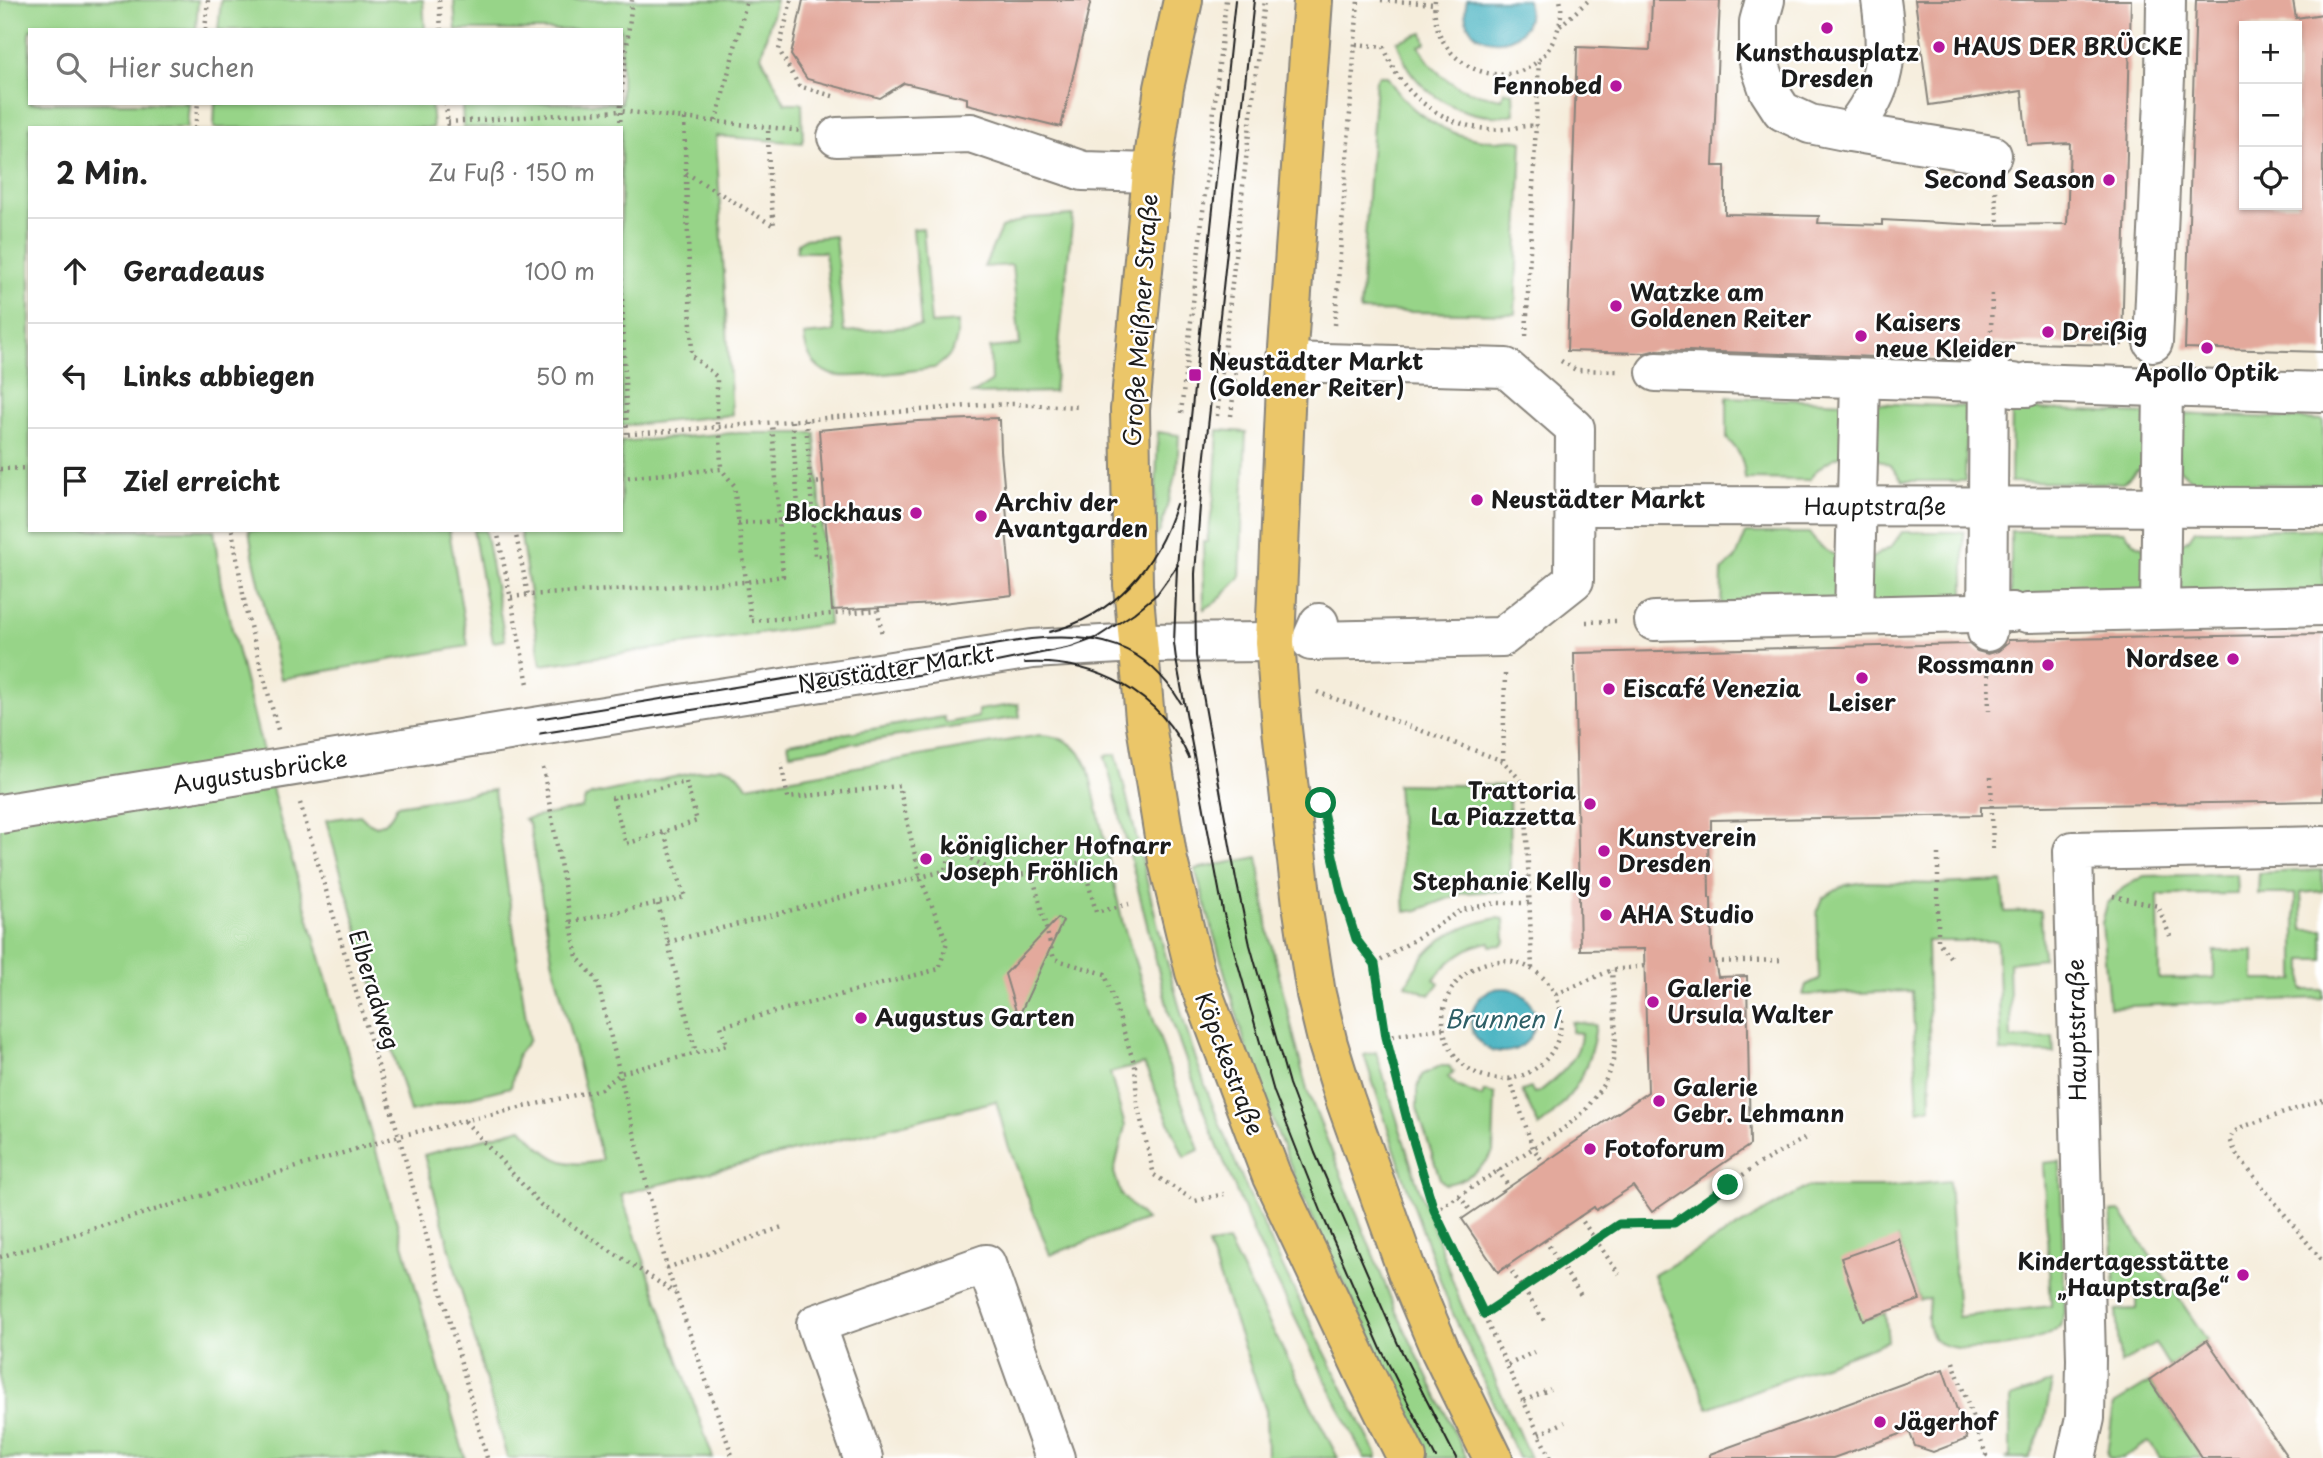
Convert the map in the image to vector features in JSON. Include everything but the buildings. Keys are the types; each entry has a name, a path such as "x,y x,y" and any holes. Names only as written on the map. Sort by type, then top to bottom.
{"main road":[{"name":"Große Meißner Straße","path":"1137,643 1133,585 1130,410 1152,173 1164,88 1183,0"},
{"path":"1313,0 1287,362 1275,642 1301,904 1316,994 1328,1044 1408,1274 1441,1352 1493,1458"},
{"name":"Köpckestraße","path":"1137,643 1145,719 1168,861 1195,972 1272,1177 1407,1458"}],"street":[{"path":"1765,0 1759,22 1759,62 1769,91 1782,111 1811,124 1992,155"},
{"path":"1850,132 1861,120 1878,91 1884,67 1886,35 1881,0"},
{"path":"2160,609 2162,507 2155,372 2166,0"},
{"path":"824,135 971,133 1083,171 1152,173"},
{"path":"1287,362 1329,360 1506,368 1575,428 1585,506 1574,580 1502,637 1311,641 1319,623"},
{"path":"1656,372 1860,379 2005,379 2155,372 2323,392"},
{"path":"1854,616 1860,379"},
{"path":"2003,617 1988,507 2005,379"},
{"name":"Hauptstraße","path":"1585,506 2323,507"},
{"path":"1654,621 1854,616 2003,617 2160,609 2323,606"},
{"name":"Neustädter Markt","path":"521,729 1006,652 1137,643 1275,642"},
{"name":"Augustusbrücke","path":"0,814 521,729"},
{"name":"Hauptstraße","path":"2076,1458 2085,1418 2086,1359 2073,851 2323,846"},
{"path":"863,1458 816,1324 986,1264 1055,1458"}],"path":[{"path":"205,28 208,0"},
{"path":"439,0 441,28"},
{"path":"623,83 632,0"},
{"path":"716,121 747,0"},
{"path":"1181,413 1226,0"},
{"path":"1217,416 1264,0"},
{"path":"1329,360 1358,0"},
{"path":"1381,0 1435,2 1436,25 1454,57 1473,69 1501,75 1521,71 1539,59 1552,44 1559,26 1560,0"},
{"path":"1559,26 1589,0"},
{"path":"1356,44 1384,47 1399,77 1429,109 1472,127 1506,130 1521,125 1537,126"},
{"path":"1526,340 1539,59"},
{"path":"195,126 198,105"},
{"path":"446,105 448,125 620,111 824,135"},
{"path":"620,126 621,105"},
{"path":"684,119 692,356 717,377 717,428 720,434 721,469 734,485 751,621 878,610 882,636"},
{"path":"685,173 774,226 769,179 768,127"},
{"path":"623,310 629,426 624,435"},
{"path":"624,435 1013,404 1080,407"},
{"path":"806,420 815,556 830,555"},
{"path":"792,421 799,521"},
{"path":"511,597 745,582 783,576 772,423"},
{"path":"0,469 28,468"},
{"path":"623,478 721,469"},
{"path":"810,483 825,482"},
{"path":"738,523 828,519"},
{"path":"232,532 246,611 282,741"},
{"path":"497,532 528,684"},
{"path":"515,532 528,595"},
{"path":"1503,761 1505,662"},
{"path":"1314,703 1313,690 1503,761 1525,785 1532,969"},
{"path":"0,1257 399,1136 601,1089 621,1073 727,1045 722,1026 939,969 947,942 920,877 899,786 788,798 781,763"},
{"path":"543,768 577,957 597,980 667,1268 733,1458"},
{"path":"1991,777 1993,852"},
{"path":"686,782 697,821 664,832 626,844 613,798 686,782"},
{"name":"Elberadweg","path":"297,794 399,1136 487,1458"},
{"path":"571,922 685,897 664,832"},
{"path":"668,942 944,871 954,849 1005,878 1083,862 1096,912 1129,904"},
{"path":"1938,854 1938,941 1950,957"},
{"path":"1032,873 1054,959 1105,974 1135,1066 1137,1103 1154,1175 1195,1201 1224,1194"},
{"path":"1341,891 1356,939 1375,964 1386,1037 1434,1210 1550,1458"},
{"path":"2074,897 2116,895 2158,906 2170,936"},
{"path":"1375,964 1462,910 1496,903 1530,902"},
{"path":"658,904 696,1053"},
{"path":"1500,960 1517,962 1532,969 1546,979 1556,994 1562,1014 1561,1034 1548,1058 1529,1073 1510,1079 1491,1078 1469,1069 1452,1052 1443,1028 1443,1015 1451,990 1464,974 1482,964 1500,960"},
{"path":"1708,962 1783,960"},
{"path":"1556,994 1612,970 1645,966"},
{"path":"1434,1210 1563,1129 1585,1111 1605,1082 1613,1061 1616,1036 1612,970"},
{"path":"1386,1037 1443,1028"},
{"path":"1510,1079 1533,1148 1544,1163"},
{"path":"2323,1100 2242,1127 2234,1132 2230,1139 2236,1154 2323,1262"},
{"path":"465,1121 541,1205 676,1293"},
{"path":"1484,1314 1619,1224 1674,1223 1757,1165 1809,1136"},
{"path":"1498,1170 1509,1187"},
{"path":"1459,1196 1472,1212"},
{"path":"1580,1216 1619,1274"},
{"path":"667,1268 785,1226"},
{"path":"1545,1240 1583,1297"},
{"path":"1508,1266 1545,1322"},
{"path":"1508,1365 1534,1352"},
{"path":"1953,1362 1986,1455 1982,1458"},
{"path":"1524,1401 1550,1389"},
{"path":"1539,1434 1565,1422"}],"green space":[{"path":"0,0 198,0 196,28 28,28 28,105 189,105 187,126 28,126 28,532 214,532 221,585 280,819 465,1458 0,1458"},
{"path":"221,0 423,0 425,28 218,28"},
{"path":"454,0 776,0 761,56 785,103 802,103 803,143 716,136 732,415 623,426 623,126 463,126 462,105 623,105 623,28 456,28"},
{"path":"1423,33 1426,43 1419,46 1435,69 1453,84 1476,93 1502,99 1504,91 1513,92 1514,114 1500,116 1470,113 1430,92 1408,68 1397,41"},
{"path":"1379,76 1387,76 1396,90 1419,113 1447,130 1479,139 1522,141 1515,314 1360,311 1376,80"},
{"path":"215,105 431,105 433,126 214,126"},
{"path":"1073,215 1054,392 972,394 991,382 990,348 1020,345 1012,265 984,267 1001,228 1028,218"},
{"path":"923,228 931,324 958,322 957,337 950,354 934,368 880,374 838,376 819,367 808,353 804,335 834,332 825,252 796,252 798,243 804,239 835,236 844,332 921,326 913,229"},
{"path":"1727,397 1846,402 1846,454 1825,464 1809,480 1745,479 1741,457 1727,439"},
{"path":"1870,403 1968,407 1965,481 1903,481 1891,466 1869,455"},
{"path":"2012,408 2147,414 2147,466 2136,471 2123,483 2011,482"},
{"path":"2177,414 2323,420 2323,485 2196,483 2179,469"},
{"path":"1218,430 1246,432 1240,578 1216,602 1204,609 1203,542 1207,542 1214,497"},
{"path":"1158,432 1179,435 1177,470 1160,531 1154,539"},
{"path":"734,433 815,433 829,624 541,665 520,532 623,532 623,442"},
{"path":"2323,529 2323,591 2172,596 2173,548 2189,539 2195,530"},
{"path":"2011,531 2124,531 2134,543 2146,549 2145,597 2011,602"},
{"path":"249,532 449,532 468,646 281,679"},
{"path":"473,532 485,532 505,640 493,642"},
{"path":"1902,532 1964,532 1964,604 1866,607 1871,558 1891,547"},
{"path":"1746,533 1809,533 1824,549 1844,559 1843,608 1721,612 1722,571 1736,558"},
{"path":"1018,704 1020,717 790,753 788,743 944,717 946,723 978,717 978,710"},
{"path":"1040,735 1056,737 1075,747 1088,767 1123,924 1199,1150 1184,1157 1144,1064 1110,1073 1125,1126 1114,1172 1121,1195 1146,1220 1050,1255 1008,1145 996,1101 621,1194 713,1458 507,1458 424,1155 522,1128 539,1146 557,1159 577,1164 602,1160 552,959 529,823 524,819 582,808 585,799 591,795 720,767 733,770 747,786"},
{"path":"1116,754 1163,948 1199,1069 1268,1237 1377,1458 1364,1458 1257,1241 1210,1128 1169,1013 1105,756"},
{"path":"1397,784 1509,786 1510,883 1503,891 1463,893 1418,910 1405,912"},
{"path":"494,790 529,1040 518,1054 511,1087 410,1112 326,820 360,815 376,826 389,818 397,805"},
{"path":"1258,857 1268,930 1307,1090 1395,1309 1467,1458 1427,1458 1305,1202 1246,1047 1195,869"},
{"path":"2322,870 2323,891 2301,893 2303,930 2323,930 2323,960 2303,960 2303,990 2323,990 2323,998 2109,1007 2102,923 2107,904 2123,888 2144,876 2236,874 2237,894 2158,895 2159,979 2214,978 2214,951 2254,951 2254,980 2295,980 2295,894 2258,894 2259,873"},
{"path":"2002,881 2005,912 2041,911 2043,959 2009,963 2011,1039 2053,1037 2054,1053 2001,1052 1997,941 1927,941 1931,1107 1918,1110 1912,991 1803,995 1806,985 1819,979 1817,913 1823,898 1845,885 1866,882 1938,884"},
{"path":"1497,918 1504,919 1505,942 1502,945 1491,946 1490,942 1481,944 1459,955 1434,979 1439,983 1430,995 1406,985 1423,958 1442,939 1467,927"},
{"path":"1572,1022 1596,1025 1585,1070 1571,1094 1539,1127 1522,1091 1531,1088 1534,1093 1539,1092 1560,1074 1572,1059 1577,1051 1581,1033 1572,1032"},
{"path":"1376,1052 1416,1180 1460,1301 1530,1458 1518,1458 1449,1305 1364,1055"},
{"path":"1440,1066 1449,1066 1454,1072 1448,1077 1457,1086 1482,1097 1484,1091 1495,1094 1493,1152 1485,1163 1472,1173 1459,1181 1445,1184 1440,1179 1417,1108 1417,1090 1422,1075"},
{"path":"2060,1161 2065,1313 2060,1326 2050,1334 2017,1344 1978,1349 1945,1345 1935,1340 1928,1326 1929,1299 1920,1300 1898,1239 1863,1320 1885,1313 1888,1341 1708,1408 1654,1275 1807,1187 1884,1187 1949,1181 1958,1317 2051,1306 2043,1163"},
{"path":"2120,1211 2207,1340 2169,1366 2155,1343 2120,1364 2116,1310 2136,1309 2136,1296 2115,1293 2111,1212"},
{"path":"1228,1242 1338,1458 1267,1458 1266,1411 1208,1245"},
{"path":"2052,1382 2044,1423 2029,1458 2007,1458 2010,1456 2010,1398"},
{"path":"2150,1382 2202,1458 2160,1458 2149,1442 2122,1458 2109,1458 2107,1454 2114,1404"}],"water":[{"path":"1467,0 1527,0 1528,18 1521,31 1510,39 1497,41 1483,38 1472,31 1466,18"},
{"name":"Brunnen I","path":"1503,988 1526,997 1535,1020 1526,1043 1503,1052 1480,1043 1471,1020 1480,997"}],"tram line":[{"path":"1235,0 1185,474 1177,567 1174,643 1176,659 1223,911 1274,1092 1325,1221 1381,1349 1436,1458"},
{"path":"1254,0 1201,492 1195,574 1196,656 1250,945 1289,1084 1315,1153 1398,1344 1456,1458"},
{"path":"1049,632 1094,614 1130,585 1157,548 1176,504"},
{"path":"0,822 537,734 982,665 1071,647 1096,638 1134,613 1157,594 1178,565"},
{"path":"0,806 1031,639 1077,638 1117,646 1135,654 1151,666 1167,682 1181,703"},
{"path":"1025,663 1077,667 1123,685 1143,698 1161,715 1177,735 1189,758"}],"place":[{"name":"Kunsthausplatz Dresden","path":"1827,28"},
{"name":"HAUS DER BRÜCKE","path":"1939,47"},
{"name":"Fennobed","path":"1616,86"},
{"name":"Second Season","path":"2109,180"},
{"name":"Watzke am Goldenen Reiter","path":"1616,306"},
{"name":"Dreißig","path":"2048,332"},
{"name":"Kaisers neue Kleider","path":"1861,336"},
{"name":"Apollo Optik","path":"2207,348"},
{"name":"Neustädter Markt (Goldener Reiter)","path":"1195,375"},
{"name":"Neustädter Markt","path":"1477,500"},
{"name":"Blockhaus","path":"916,513"},
{"name":"Archiv der Avantgarden","path":"981,516"},
{"name":"Nordsee","path":"2233,659"},
{"name":"Rossmann","path":"2048,665"},
{"name":"Leiser","path":"1862,678"},
{"name":"Eiscafé Venezia","path":"1609,689"},
{"name":"Trattoria La Piazzetta","path":"1590,804"},
{"name":"Kunstverein Dresden","path":"1604,851"},
{"name":"königlicher Hofnarr Joseph Fröhlich","path":"926,859"},
{"name":"Stephanie Kelly","path":"1605,882"},
{"name":"AHA Studio","path":"1606,915"},
{"name":"Galerie Ursula Walter","path":"1653,1002"},
{"name":"Augustus Garten","path":"861,1018"},
{"name":"Galerie Gebr. Lehmann","path":"1659,1101"},
{"name":"Fotoforum","path":"1590,1149"},
{"name":"Kindertagesstätte „Hauptstraße“","path":"2243,1275"},
{"name":"Jägerhof","path":"1880,1422"}],"route":[{"path":"1321,803 1341,891 1356,939 1375,964 1386,1037 1434,1210 1484,1314 1619,1224 1674,1223 1728,1185"}]}
